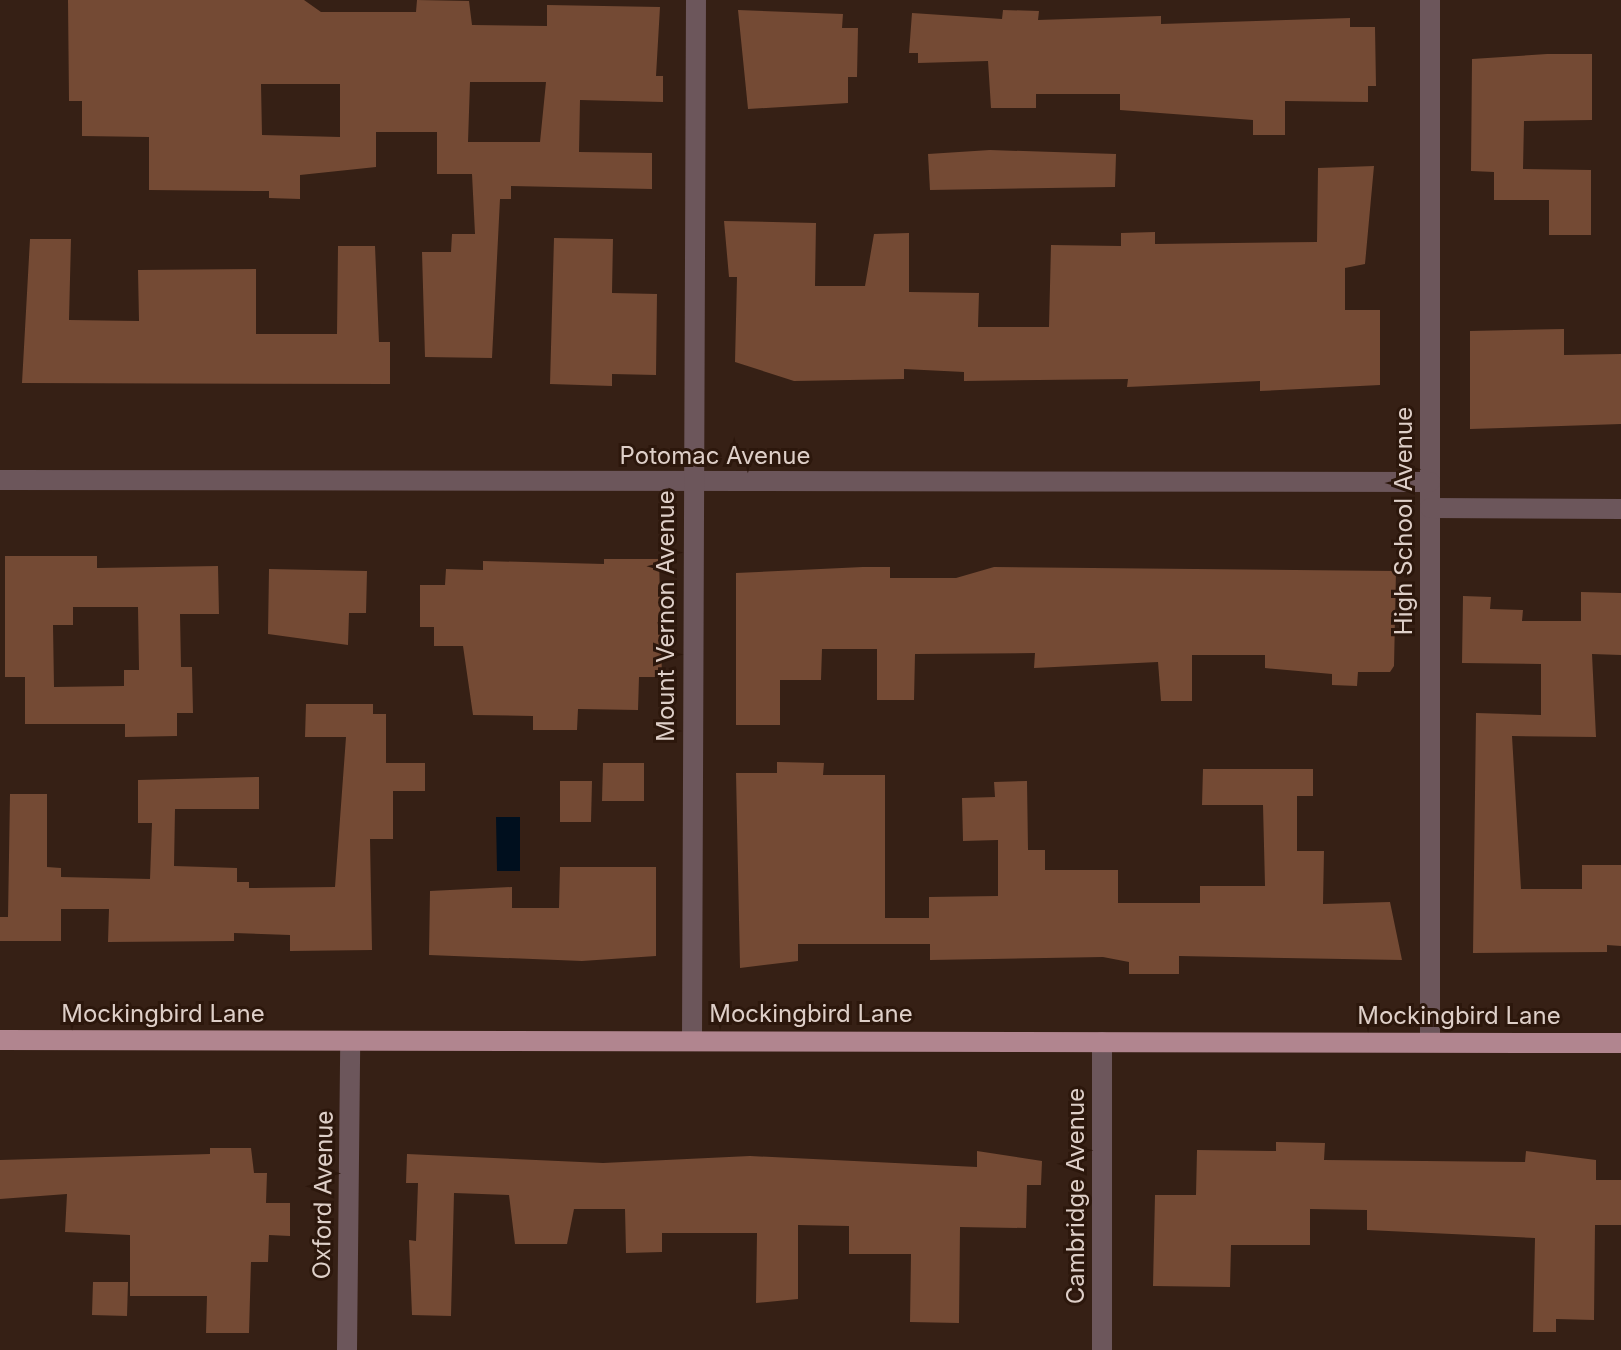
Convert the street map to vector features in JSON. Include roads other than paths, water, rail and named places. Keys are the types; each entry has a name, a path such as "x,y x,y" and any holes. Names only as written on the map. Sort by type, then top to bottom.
{"main road":[{"name":"Mockingbird Lane","path":"0,1040 1621,1043"}],"street":[{"name":"Mount Vernon Avenue","path":"692,1040 696,0"},
{"name":"High School Avenue","path":"1430,0 1430,1042"},
{"name":"Potomac Avenue","path":"0,480 1430,482"},
{"path":"1430,508 1621,509"},
{"name":"Oxford Avenue","path":"347,1350 350,1041"},
{"name":"Cambridge Avenue","path":"1102,1042 1102,1350"}],"water":[{"path":"496,817 520,817 520,871 497,871"}]}
